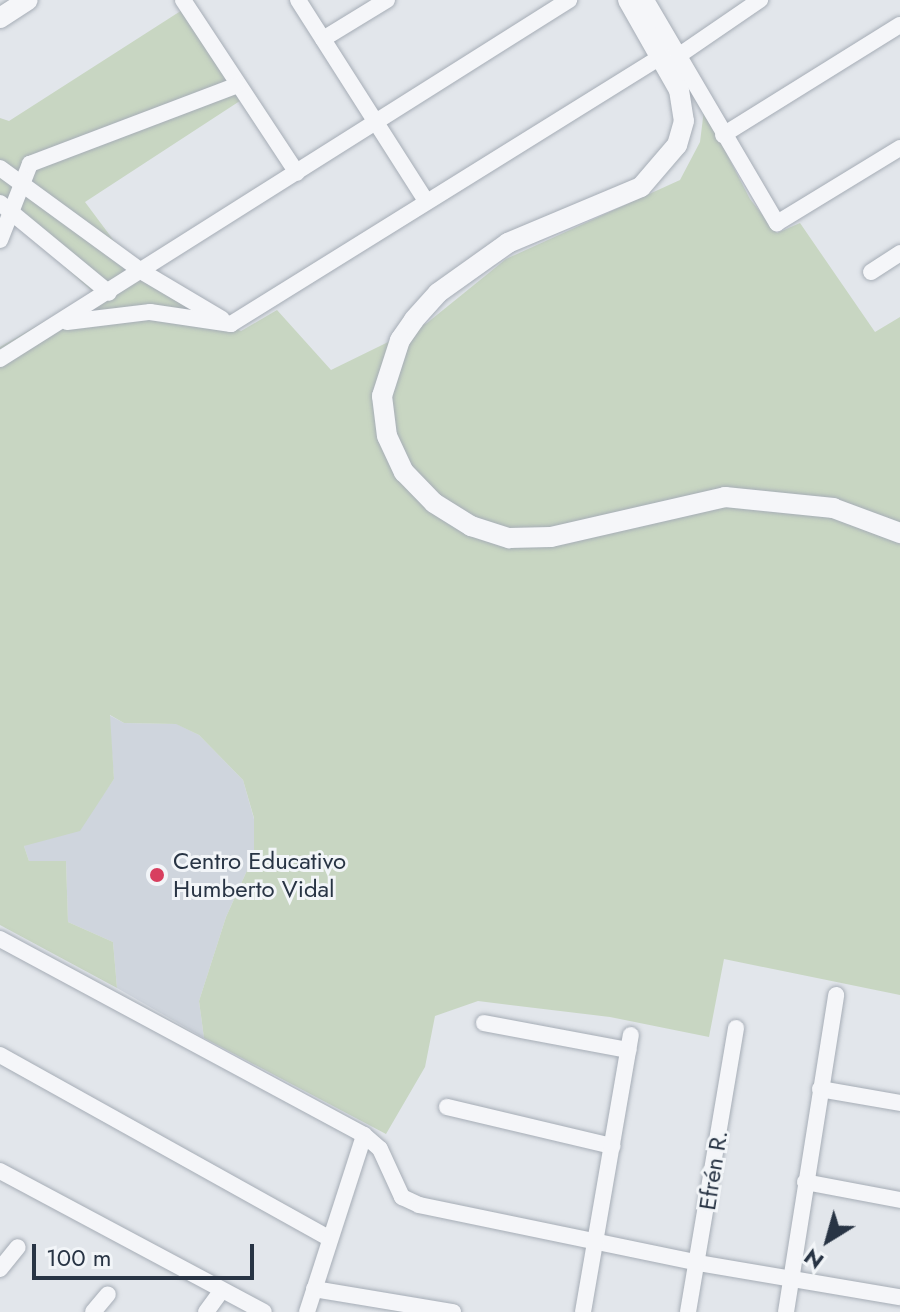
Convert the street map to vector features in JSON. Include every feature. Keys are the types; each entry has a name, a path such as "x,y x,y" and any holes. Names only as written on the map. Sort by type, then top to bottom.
{"street":[{"path":"0,18 28,0"},
{"path":"183,0 297,173"},
{"path":"298,0 426,201"},
{"path":"323,39 387,0"},
{"path":"0,359 67,322 141,271 569,0"},
{"path":"628,0 672,55 777,223 900,148"},
{"path":"646,0 672,55 684,121 663,168 641,187 508,243 438,293 400,340 382,396 387,436 404,472 434,503 471,526 509,538 551,537 725,497 833,508 900,533"},
{"path":"67,322 150,312 231,324 426,201 760,0"},
{"path":"723,135 900,25"},
{"path":"0,240 5,208 30,164 238,85"},
{"path":"0,168 141,271 231,324"},
{"path":"5,208 109,293"},
{"path":"871,272 900,253"},
{"path":"0,939 364,1135 380,1149 402,1197 698,1263 900,1297"},
{"path":"786,1312 836,995"},
{"path":"484,1023 630,1042 583,1312"},
{"name":"Efrén R.","path":"688,1312 736,1028"},
{"path":"0,1055 327,1237"},
{"path":"820,1089 900,1103"},
{"path":"447,1107 612,1146"},
{"path":"307,1312 327,1237 364,1135"},
{"path":"0,1171 220,1293 264,1312"},
{"path":"805,1182 900,1200"},
{"path":"0,1269 18,1247"},
{"path":"314,1289 453,1312"},
{"path":"206,1312 220,1293"},
{"path":"93,1312 108,1294"}],"shaded area":[{"name":"Centro Educativo Humberto Vidal","path":"109,715 124,723 177,724 199,735 243,780 254,819 254,855 226,917 199,1001 204,1038 117,988 113,942 68,922 66,861 29,861 24,846 103,795 114,779"}],"green space":[{"path":"190,5 249,95 85,202 135,269 195,311 241,331 277,310 331,370 427,323 506,259 680,180 700,142 704,110 750,199 777,233 800,223 875,332 900,317 900,995 724,959 709,1037 610,1017 478,1001 435,1016 425,1067 386,1134 204,1038 199,1001 226,917 254,855 254,818 243,780 199,735 176,724 124,723 110,715 114,779 80,831 24,846 29,861 66,861 68,922 113,942 117,988 0,925 0,347 94,293 0,209 0,118 9,121"}],"place":[{"name":"Centro Educativo Humberto Vidal","path":"157,875"}]}
